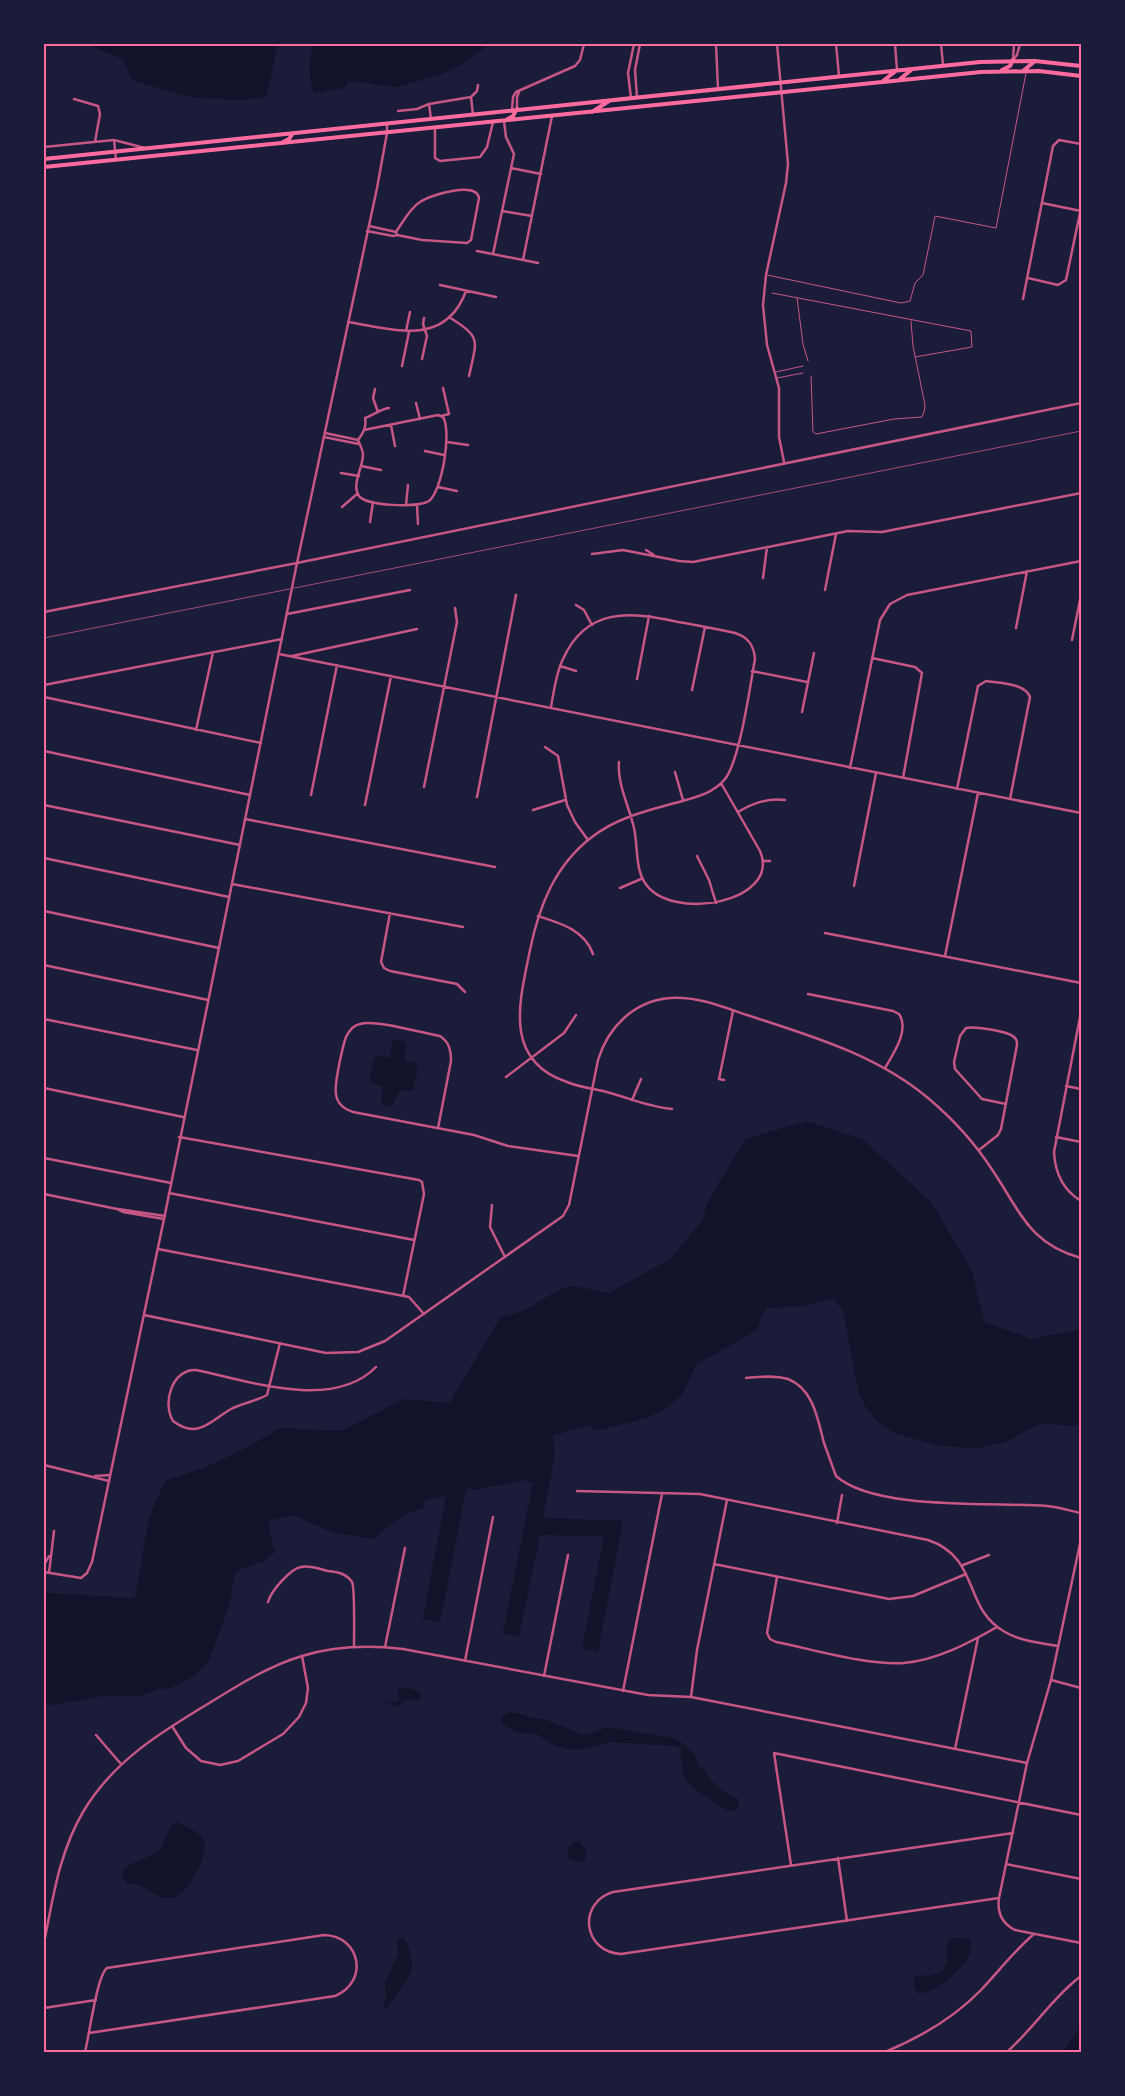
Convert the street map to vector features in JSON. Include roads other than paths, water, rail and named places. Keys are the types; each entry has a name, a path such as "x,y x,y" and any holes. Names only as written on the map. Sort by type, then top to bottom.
{"main road":[{"path":"1000,71 1010,66 1013,60"},
{"path":"44,158 897,70 1013,60 1081,66"},
{"path":"1025,71 1035,61"},
{"path":"899,80 913,69"},
{"path":"881,82 897,70"},
{"path":"44,167 1000,71 1025,71 1081,76"},
{"path":"592,112 611,100"},
{"path":"504,121 513,116 514,110"},
{"path":"281,143 289,139 293,133"}],"street":[{"path":"514,110 516,97 520,91 575,66 580,60 584,44"},
{"path":"631,98 628,73 634,44"},
{"path":"637,97 635,70 640,44"},
{"path":"716,44 718,89"},
{"path":"777,44 788,151 787,176 766,275 764,319 767,345 780,394 779,437 784,462"},
{"path":"836,44 839,76"},
{"path":"895,44 897,70"},
{"path":"940,44 943,66"},
{"path":"1013,60 1014,44"},
{"path":"1013,60 1017,56 1020,44"},
{"path":"398,111 417,109 429,104 471,97 477,91 478,85"},
{"path":"471,97 473,115"},
{"path":"74,99 98,106 100,114 95,142"},
{"path":"429,104 431,119"},
{"path":"523,260 552,116"},
{"path":"493,254 514,154 506,137 504,121"},
{"path":"435,128 435,158 440,161 480,157 487,147 493,122"},
{"path":"44,1572 78,1578 87,1573 92,1562 158,1249 183,1117 297,563 388,133 386,124"},
{"path":"114,140 116,160"},
{"path":"44,147 114,140 146,148"},
{"path":"1024,299 1055,142 1059,140 1081,144"},
{"path":"511,168 541,174"},
{"path":"368,226 387,229 397,234 422,240 467,243 471,240 479,198 478,193 461,188 421,200 397,234"},
{"path":"1028,278 1058,285 1066,280 1081,210 1042,203"},
{"path":"502,210 532,216"},
{"path":"386,235 387,229"},
{"path":"367,231 386,235 397,234"},
{"path":"477,251 538,263"},
{"path":"440,285 496,297"},
{"path":"348,322 407,332 426,330 449,317 461,302 466,291"},
{"path":"402,366 410,312"},
{"path":"449,317 470,330 475,339 469,376"},
{"path":"422,358 426,336 423,324 424,318"},
{"path":"364,430 449,414 443,388"},
{"path":"375,389 373,398 378,412"},
{"path":"416,403 420,419"},
{"path":"44,612 590,504 784,462 1081,403"},
{"path":"342,507 357,494 363,451 359,442 366,423 365,418 381,409 388,408"},
{"path":"357,494 363,500 406,505 417,505 431,499 438,487 446,442 446,422 441,416"},
{"path":"391,425 395,446"},
{"path":"324,435 359,442"},
{"path":"446,442 468,445"},
{"path":"425,451 444,455"},
{"path":"361,466 381,470"},
{"path":"342,473 359,476"},
{"path":"406,505 408,485"},
{"path":"438,487 458,491"},
{"path":"592,554 623,550 660,558 693,562 836,534 857,531 882,532 1081,493"},
{"path":"370,522 373,502"},
{"path":"417,505 418,524"},
{"path":"824,590 836,534"},
{"path":"763,578 767,547"},
{"path":"646,550 660,558"},
{"path":"850,768 881,616 887,606 896,599 907,595 1081,560"},
{"path":"1016,628 1027,571"},
{"path":"287,614 410,590"},
{"path":"477,797 498,697 516,595"},
{"path":"1072,640 1081,595"},
{"path":"576,605 584,610 592,625"},
{"path":"424,787 457,622 455,608"},
{"path":"551,707 560,666 572,642 592,625 621,614 649,616 738,633 746,638 752,646 755,656 732,767 721,783 710,791 631,816 612,824 588,840 569,859 555,878 538,916 518,1011 522,1037 532,1058 544,1070 557,1078 573,1084 652,1106 672,1109"},
{"path":"637,680 649,616"},
{"path":"692,690 705,627"},
{"path":"291,656 417,629"},
{"path":"44,686 282,639"},
{"path":"196,730 213,652"},
{"path":"802,712 814,653"},
{"path":"279,654 1081,813"},
{"path":"872,658 915,667 922,673 903,778"},
{"path":"311,795 337,665"},
{"path":"560,666 576,671"},
{"path":"752,671 808,682"},
{"path":"365,805 391,676"},
{"path":"957,789 978,686 986,681 1022,688 1028,691 1030,697 1010,800"},
{"path":"44,697 261,743"},
{"path":"545,747 559,758 566,800 575,822 588,840"},
{"path":"44,751 250,795"},
{"path":"619,762 618,773 631,816 642,878 652,892 671,901 695,905 716,903 739,894 754,884 760,875 763,862 760,851 721,783"},
{"path":"675,772 683,800"},
{"path":"854,886 876,773"},
{"path":"945,956 978,793"},
{"path":"738,812 758,802 773,799 785,800"},
{"path":"533,810 566,800"},
{"path":"44,805 240,845"},
{"path":"245,819 495,867"},
{"path":"697,856 709,880 716,903"},
{"path":"44,858 229,897"},
{"path":"763,862 770,861"},
{"path":"620,888 642,878"},
{"path":"232,884 464,927"},
{"path":"44,911 219,948"},
{"path":"390,914 381,962 384,968 390,971 457,984 465,992"},
{"path":"538,916 578,933 587,942 593,954"},
{"path":"825,933 1081,983"},
{"path":"44,965 208,1000"},
{"path":"808,994 893,1011 899,1014 902,1024 898,1044 885,1068"},
{"path":"144,1315 326,1353 358,1352 385,1341 565,1214 598,1060 607,1038 620,1021 640,1007 664,999 680,998 699,1000 840,1046 885,1068 910,1084 940,1109 979,1150 1019,1214 1034,1232 1061,1251 1081,1258"},
{"path":"724,1080 719,1079 733,1011"},
{"path":"1081,1012 1056,1137 1054,1160 1058,1174 1066,1188 1081,1201"},
{"path":"506,1077 564,1033 576,1015"},
{"path":"44,1019 197,1050"},
{"path":"438,1128 451,1061 451,1051 444,1039 440,1036 374,1023 358,1024 351,1029 346,1037 336,1085 336,1095 344,1108 353,1112 474,1135 515,1147 578,1156"},
{"path":"979,1150 1000,1133 1006,1104 1017,1041 1008,1034 973,1027 966,1028 960,1036 954,1062 955,1069 982,1099 1006,1104"},
{"path":"1077,1034 1081,1035"},
{"path":"632,1100 641,1079"},
{"path":"1066,1086 1081,1089"},
{"path":"44,1088 183,1117"},
{"path":"179,1137 416,1178 422,1182 424,1194 403,1296"},
{"path":"1056,1137 1081,1142"},
{"path":"44,1158 171,1183"},
{"path":"169,1193 414,1240"},
{"path":"44,1194 117,1209 123,1212 164,1217"},
{"path":"492,1206 490,1227 505,1257"},
{"path":"158,1249 403,1296 414,1300 424,1314"},
{"path":"280,1343 271,1386 267,1395 231,1409 210,1424 199,1428 181,1426 173,1421 170,1415 169,1404 174,1383 186,1371 196,1370 271,1386 296,1390 338,1388 356,1382 376,1367"},
{"path":"746,1378 775,1377 787,1379 803,1390 810,1400 817,1417 836,1476 842,1481 870,1493 880,1496 940,1502 1048,1506 1081,1513"},
{"path":"44,1465 109,1481"},
{"path":"93,1476 110,1475"},
{"path":"577,1491 700,1494 935,1542 949,1550 963,1565 981,1608 997,1627 1020,1638 1058,1646"},
{"path":"623,1691 662,1494"},
{"path":"837,1522 842,1495"},
{"path":"691,1697 697,1650 727,1500"},
{"path":"465,1661 493,1517"},
{"path":"49,1573 54,1531"},
{"path":"1081,1539 1050,1680 1018,1802 999,1898 999,1911 1006,1924 1015,1930 1081,1943"},
{"path":"385,1647 405,1548"},
{"path":"44,1565 50,1554"},
{"path":"544,1676 568,1555"},
{"path":"963,1565 989,1555"},
{"path":"714,1564 897,1599 913,1596 966,1574"},
{"path":"268,1602 273,1590 294,1570 300,1567 345,1575 350,1580 354,1589 354,1647"},
{"path":"778,1577 767,1633 770,1639 776,1642 870,1661 896,1663 925,1659 978,1638 997,1627"},
{"path":"956,1749 978,1638"},
{"path":"44,1943 59,1870 69,1841 91,1799 121,1764 149,1740 258,1674 302,1656 323,1651 354,1647 385,1647 623,1691 661,1697 691,1697 1027,1763"},
{"path":"172,1726 186,1748 201,1761 220,1765 238,1761 283,1734 299,1717 306,1703 308,1688 302,1656"},
{"path":"1050,1680 1081,1688"},
{"path":"96,1735 121,1764"},
{"path":"791,1866 774,1753 1081,1815"},
{"path":"999,1898 621,1954 604,1949 596,1942 590,1933 589,1922 593,1906 600,1898 610,1893 1012,1832"},
{"path":"838,1858 847,1921"},
{"path":"1006,1864 1081,1879"},
{"path":"885,2052 928,2032 955,2013 980,1991 1012,1954 1034,1934"},
{"path":"85,2052 89,2033 96,2000 102,1972 111,1966 324,1935 338,1938 350,1947 356,1962 356,1973 352,1983 335,1996 89,2033"},
{"path":"1007,2052 1028,2032 1060,1995 1081,1976"},
{"path":"44,2008 96,2000"}],"lane":[{"path":"766,275 901,304 910,301 915,282 923,275 934,216 996,228 1022,97 1025,71"},
{"path":"772,293 972,331 972,347 915,357"},
{"path":"797,298 803,344 808,362"},
{"path":"811,376 813,432 816,434 894,419 922,417 925,405 915,357 911,320"},
{"path":"775,372 803,366"},
{"path":"777,379 803,373"}],"railway":[{"path":"44,638 1081,431"}]}
